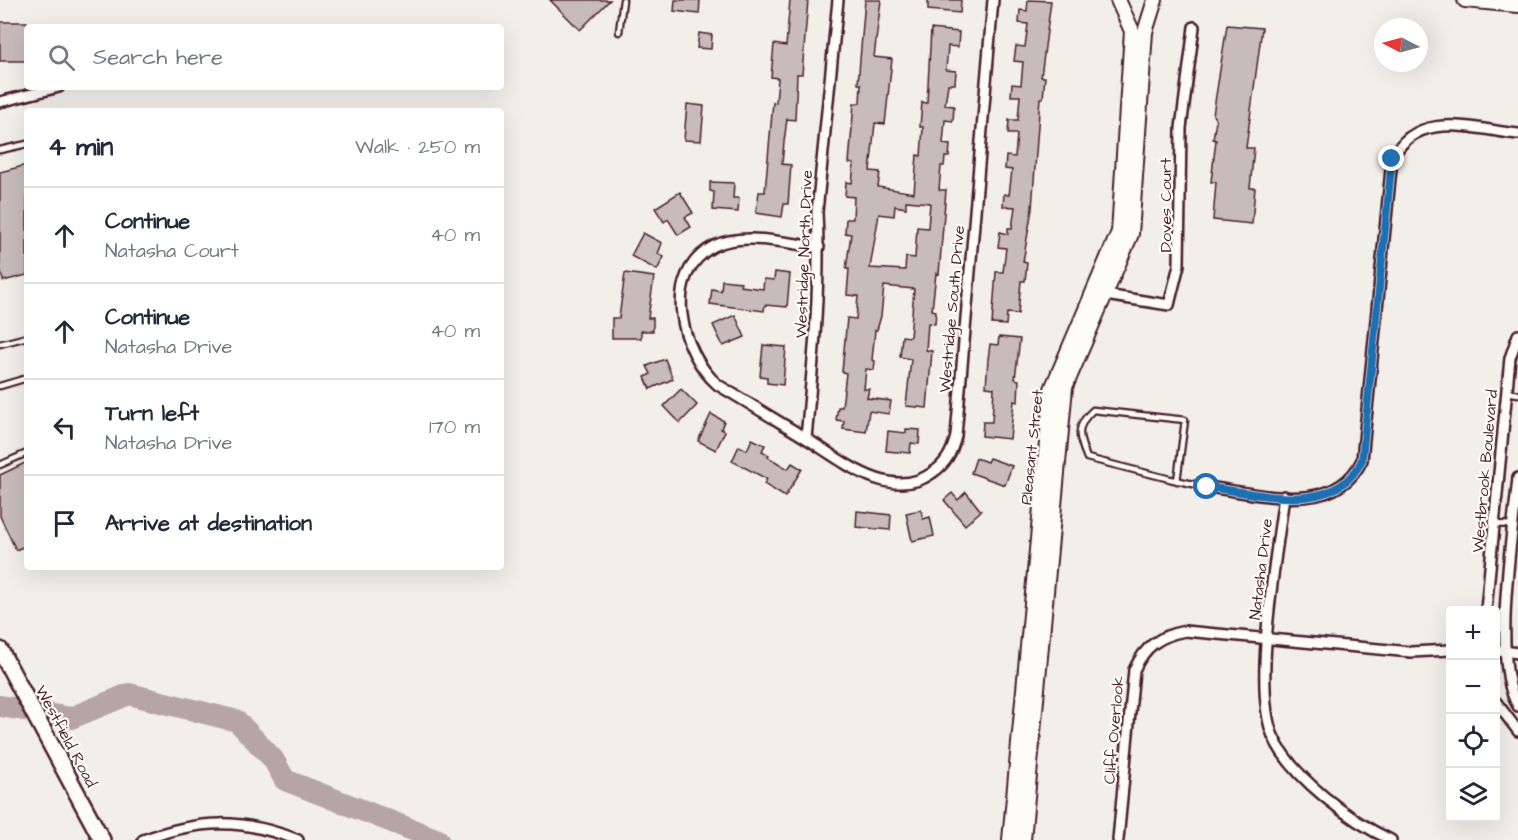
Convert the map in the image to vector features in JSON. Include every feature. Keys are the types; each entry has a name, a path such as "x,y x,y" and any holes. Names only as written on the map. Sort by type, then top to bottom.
{"main road":[{"name":"Pleasant Street","path":"1023,840 1065,387 1119,232 1132,31 1118,0"},
{"name":"Pleasant Street","path":"1010,840 1052,389 1131,234 1144,32 1155,0"},
{"path":"1465,0 1518,5"},
{"name":"Westfield Road","path":"0,650 102,840"}],"street":[{"name":"Westridge North Drive","path":"806,438 817,331 819,247 817,212 838,0"},
{"name":"Westridge South Drive","path":"819,247 745,240 714,246 691,268 682,295 683,324 689,342 708,376 862,472 890,483 912,482 925,478 945,462 956,436 993,0"},
{"name":"Doves Court","path":"1099,294 1169,305 1179,265 1181,128 1194,27"},
{"path":"0,102 47,90"},
{"path":"1207,487 1306,497 1335,490 1355,475 1362,460 1389,174 1398,146 1407,136 1435,125 1518,134"},
{"name":"Westbrook Boulevard","path":"1486,606 1510,358 1518,335"},
{"path":"1518,478 1516,526 1506,620 1508,682 1518,706"},
{"name":"Natasha Drive","path":"1284,496 1268,638 1265,695 1272,734 1281,752 1324,796 1364,826 1391,840"},
{"name":"Cliff Overlook","path":"1118,840 1134,670 1142,653 1163,635 1185,631 1411,652 1446,650"},
{"path":"1500,650 1518,653"},
{"path":"1500,707 1518,730"},
{"path":"143,840 184,826 216,822 266,830 298,840"}],"lane":[{"path":"619,32 623,0"},
{"path":"0,150 24,145"},
{"path":"0,344 24,338"},
{"path":"0,386 24,379"},
{"path":"1507,392 1518,394"},
{"path":"1177,481 1185,420 1093,410 1082,420 1079,440 1087,458 1177,481 1207,487"},
{"path":"0,465 24,454"},
{"path":"1494,524 1516,526"}],"building":[{"path":"550,0 610,0 580,30"},
{"path":"675,0 700,0 699,14 674,11"},
{"path":"790,0 808,0 802,74 797,74 795,120 787,119 784,142 782,164 791,165 788,204 784,204 782,217 756,213 759,192 765,192 773,102 776,103 778,78 771,77 774,44 786,46"},
{"path":"865,0 881,0 874,57 892,59 885,124 875,123 870,171 880,172 878,187 914,193 917,155 921,156 922,102 927,103 931,29 959,32 958,47 948,46 946,70 956,71 955,84 948,84 945,105 954,106 953,121 945,120 943,144 950,145 949,157 945,157 944,166 941,166 939,190 946,190 939,274 936,273 932,310 936,311 935,324 928,323 926,350 932,351 927,408 906,406 911,359 900,357 902,336 910,337 914,289 884,286 881,316 877,330 875,330 872,360 875,361 874,370 866,369 864,389 869,389 867,398 891,401 889,414 869,411 866,432 843,429 844,421 836,420 838,407 842,407 846,373 842,372 847,318 856,319 858,296 847,295 849,269 846,269 851,234 845,233 846,219 853,219 854,197 845,196 846,182 852,183 854,164 849,163 854,103 860,103 861,84 858,84","holes":["906,201 930,203 928,228 917,227 915,258 906,257 905,270 870,268 879,214 894,216 895,206 906,208"]},
{"path":"928,0 961,0 960,13 928,10"},
{"path":"1028,0 1051,1 1041,77 1045,77 1043,98 1040,98 1032,209 1023,262 1027,263 1025,281 1021,281 1018,314 1007,313 1006,325 992,324 996,272 1003,272 1006,248 998,247 1000,232 1008,234 1008,228 1012,228 1015,207 1003,206 1004,194 1009,195 1012,170 1005,169 1006,156 1015,157 1017,134 1008,134 1009,120 1018,120 1020,96 1011,96 1012,84 1021,85 1023,62 1014,61 1016,46 1025,47 1028,24 1019,23 1020,10 1027,11"},
{"path":"0,22 27,22 24,24 24,61 0,61"},
{"path":"1227,25 1262,28 1246,148 1254,148 1250,188 1255,188 1252,224 1213,220 1216,182 1211,182 1216,120 1213,115"},
{"path":"699,33 712,35 711,49 697,48"},
{"path":"687,104 704,106 701,141 684,140"},
{"path":"24,166 24,276 3,281 0,267 0,172"},
{"path":"710,182 734,183 733,198 739,198 738,212 713,210 714,192 710,191"},
{"path":"680,192 693,213 685,217 691,227 678,235 668,219 664,222 655,208"},
{"path":"643,233 662,243 658,254 664,257 657,270 631,256"},
{"path":"775,272 790,274 787,307 765,305 764,311 710,304 712,289 721,291 722,280 741,282 740,286 763,289 764,279 774,280"},
{"path":"625,273 654,277 648,318 653,318 653,331 641,331 641,338 612,338 612,318 619,318"},
{"path":"735,315 745,337 723,346 713,325"},
{"path":"999,337 1020,339 1015,379 1019,380 1018,402 1014,401 1010,439 982,436 983,422 992,422 994,388 986,387 990,344 998,345"},
{"path":"763,345 786,347 783,385 767,383 767,377 760,376"},
{"path":"665,359 673,379 650,389 645,377 651,374 647,366"},
{"path":"681,389 697,405 680,423 664,406"},
{"path":"711,414 724,421 721,429 725,431 716,450 698,441"},
{"path":"906,429 920,430 919,444 911,443 910,453 886,451 888,431 906,433"},
{"path":"752,439 765,445 762,451 788,469 792,463 802,469 785,497 764,484 767,479 732,461 739,446 747,450"},
{"path":"976,458 987,462 989,458 1012,466 1005,485 971,473"},
{"path":"24,463 24,546 16,550 0,516 0,475"},
{"path":"966,492 981,511 965,525 944,500 952,493 958,500"},
{"path":"921,510 923,519 930,517 934,536 912,541 906,513"},
{"path":"857,511 891,515 890,530 856,527"}],"waterway":[{"path":"0,706 71,718 129,694 237,721 273,759 285,780 438,840"}],"route":[{"path":"1207,487 1306,497 1323,495 1335,490 1355,475 1362,460 1392,159"}]}
